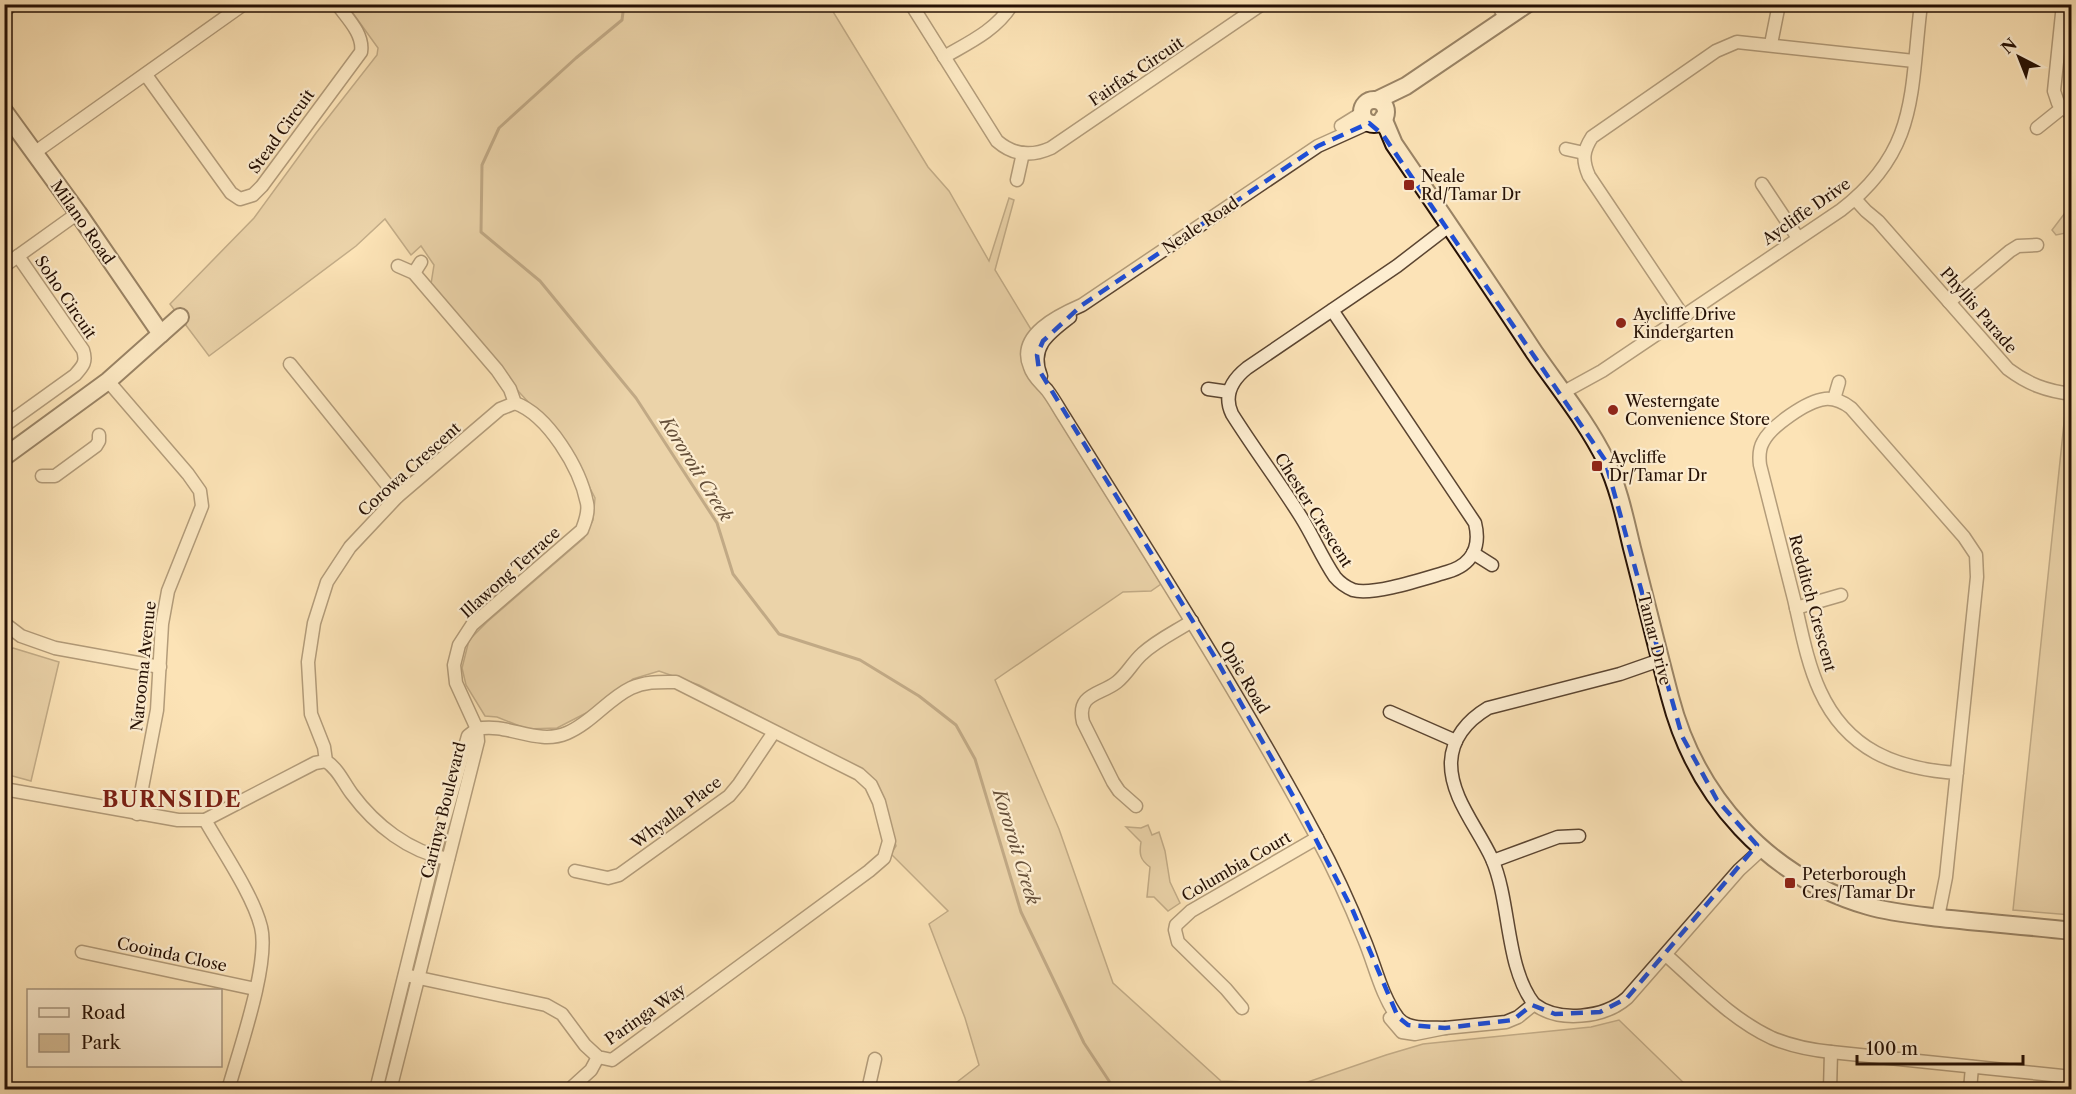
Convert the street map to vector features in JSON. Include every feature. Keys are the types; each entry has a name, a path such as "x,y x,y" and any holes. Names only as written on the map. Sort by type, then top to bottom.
{"street":[{"path":"4,8 9,4"},
{"path":"34,153 244,4"},
{"name":"Stead Circuit","path":"146,75 231,193 240,199 249,197 262,186 361,52 359,35 337,4"},
{"path":"911,4 997,141 1012,151 1023,153 1017,180"},
{"name":"Fairfax Circuit","path":"1023,153 1042,152 1051,148 1262,4"},
{"path":"1771,44 1779,4"},
{"name":"Aycliffe Drive","path":"1565,397 1858,196 1877,178 1896,149 1908,113 1921,4"},
{"path":"2037,128 2067,111 2054,91 2063,4"},
{"path":"944,57 992,28 1005,16 1011,6"},
{"name":"Neale Road","path":"1035,344 1082,305 1318,146 1340,127 1375,114 1406,86 1510,9"},
{"path":"1683,316 1593,184 1586,169 1584,153 1592,137 1599,130 1723,47 1737,42 1914,61"},
{"name":"Milano Road","path":"4,111 161,334"},
{"name":"Tamar Drive","path":"1375,114 1595,441 1613,478 1682,736 1698,770 1716,800 1759,847 1804,878 1853,901 1892,911 1942,918 2072,931"},
{"path":"1566,149 1584,153"},
{"path":"1762,184 1798,238"},
{"name":"Phyllis Parade","path":"1858,196 1866,212 1878,221 2008,369 2033,385 2072,394"},
{"path":"4,266 78,213"},
{"path":"1208,389 1229,392 1235,379 1247,368 1451,229"},
{"path":"1949,302 2010,251 2018,246 2037,245"},
{"name":"Soho Circuit","path":"4,426 75,375 84,366 86,358 83,350 18,256"},
{"path":"414,273 421,262"},
{"name":"Illawong Terrace","path":"398,266 414,273 497,370 510,389 515,403 527,407 566,450 587,504 586,519 582,530 472,625 459,645 454,665 456,683 477,729"},
{"path":"1332,310 1470,513 1478,542 1473,554 1492,565"},
{"path":"4,457 108,381 180,317"},
{"name":"Opie Road","path":"1035,344 1037,363 1047,391 1192,621 1317,838 1353,911 1399,1025 1445,1028 1513,1020 1534,1004"},
{"path":"290,364 397,497"},
{"name":"Narooma Avenue","path":"108,381 200,491 202,506 168,591 162,624 157,710 137,814"},
{"path":"1839,382 1834,399 1843,402 1858,415 1964,537 1976,555 1977,577 1942,918"},
{"name":"Chester Crescent","path":"1229,392 1228,407 1232,414 1300,516 1341,583 1357,591 1374,591 1456,569 1473,554"},
{"name":"Redditch Crescent","path":"1834,399 1825,399 1805,406 1774,428 1762,444 1759,455 1796,608 1820,691 1839,723 1873,752 1892,761 1929,771 1957,773"},
{"name":"Corowa Crescent","path":"448,859 434,856 397,838 365,812 347,788 337,769 326,761 324,747 311,714 308,662 314,623 327,582 350,547 397,497 500,410 515,403"},
{"path":"42,476 55,476 64,470 96,446 99,435"},
{"path":"1796,608 1841,595"},
{"path":"1136,806 1119,791 1113,782 1081,714 1084,705 1094,693 1120,680 1152,645 1192,621"},
{"path":"4,623 21,636 56,648 160,667"},
{"path":"1661,663 1488,708 1462,729 1456,741 1451,763 1454,787 1493,861 1520,978 1526,994 1534,1004 1547,1011 1564,1015 1610,1009 1627,998 1739,870 1744,861 1759,847"},
{"path":"477,729 486,727 552,737 568,733 631,688 651,682 676,682 774,732"},
{"path":"1390,712 1456,741"},
{"name":"Carinya Boulevard","path":"376,1089 434,856 468,736 477,729"},
{"name":"Carinya Boulevard","path":"390,1089 478,741 477,729"},
{"name":"Paringa Way","path":"405,975 546,1005 562,1014 585,1045 598,1057 612,1060 884,858 889,841 879,802 871,785 859,774 774,732"},
{"name":"Whyalla Place","path":"575,871 608,878 619,875 729,796 774,732"},
{"path":"4,789 137,814 178,820 205,820 315,763 326,761"},
{"path":"205,820 247,895 261,927 263,948 255,989 228,1089"},
{"path":"1493,861 1558,837 1579,836"},
{"name":"Columbia Court","path":"1242,1008 1226,989 1183,950 1175,936 1176,925 1191,911 1317,838"},
{"name":"Cooinda Close","path":"82,952 255,989"},
{"path":"1666,955 1721,1004 1755,1029 1792,1045 1831,1052 2072,1077"},
{"path":"1830,1089 1831,1052"},
{"path":"569,1089 591,1070 598,1057"},
{"path":"868,1089 875,1059"},
{"path":"1970,1089 1972,1067"}],"highlighted area":[{"path":"1369,123 1383,135 1605,460 1682,736 1717,800 1757,845 1627,998 1600,1012 1555,1014 1532,1005 1513,1020 1445,1028 1408,1025 1398,1017 1353,911 1297,803 1216,659 1039,370 1037,355 1043,341 1082,305 1318,146"}],"green space":[{"path":"347,5 829,5 928,167 949,191 989,261 1009,198 1014,200 995,270 1032,331 1029,372 1161,584 1151,591 1123,592 995,680 1059,829 1113,983 1221,1081 1302,1084 1423,1044 1591,1027 1619,1020 1690,1089 948,1089 979,1065 965,1018 929,924 948,911 891,854 896,846 879,788 866,772 699,685 659,671 633,679 590,711 557,728 527,729 497,717 485,716 466,685 462,668 469,640 584,538 593,520 595,498 567,444 519,392 431,284 434,265 421,246 411,255 385,219 356,246 209,356 170,304 254,218 377,55 378,48"},
{"path":"2071,205 2071,232 2056,235 2052,230"},
{"path":"2066,404 2072,405 2071,915 2013,910"},
{"path":"13,648 59,662 31,781 5,774 5,654"},
{"path":"1148,825 1152,835 1159,832 1170,882 1180,903 1168,911 1154,897 1147,897 1150,867 1141,856 1141,842 1126,827 1141,828"}],"waterway":[{"name":"Kororoit Creek","path":"624,4 622,20 499,128 482,165 481,232 540,281 636,398 717,523 733,574 779,634 860,660 919,696 956,725 975,759 1021,912 1084,1043 1115,1090"}],"place":[{"name":"Neale Rd/Tamar Dr","path":"1409,185"},
{"name":"Aycliffe Drive Kindergarten","path":"1621,323"},
{"name":"Westerngate Convenience Store","path":"1613,410"},
{"name":"Aycliffe Dr/Tamar Dr","path":"1597,466"},
{"name":"Peterborough Cres/Tamar Dr","path":"1790,883"}],"district":[{"name":"BURNSIDE","path":"172,799"}]}
